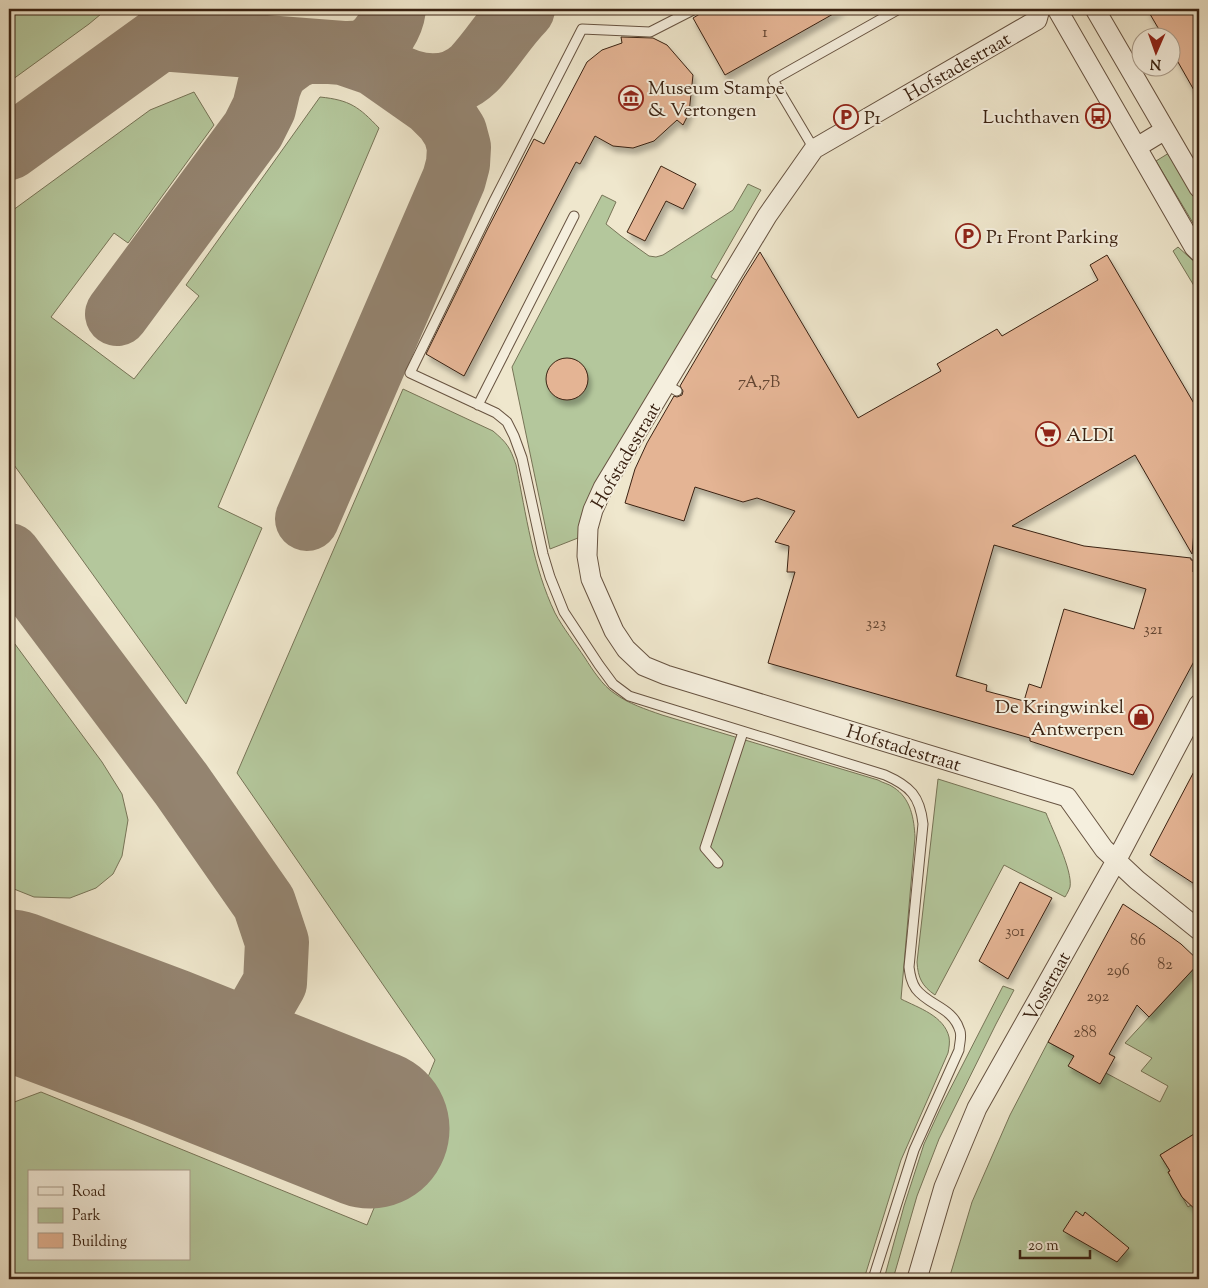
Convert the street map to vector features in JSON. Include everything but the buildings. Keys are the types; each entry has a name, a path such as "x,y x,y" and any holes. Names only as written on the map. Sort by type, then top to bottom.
{"street":[{"name":"Hofstadestraat","path":"1040,9 1037,20 814,149 767,216 671,388 603,488 593,510 588,528 587,556 591,579 614,631 626,650 644,666 666,675 1067,797 1104,849 1137,880 1199,930"},
{"path":"1057,9 1194,247 1199,252"},
{"path":"1095,9 1199,188"},
{"path":"1137,147 1165,130"},
{"name":"Vosstraat","path":"918,1279 944,1187 977,1108 1116,861 1199,704"}],"lane":[{"path":"696,9 650,32 582,29 494,201 410,373 496,413 507,422 522,458 543,554 564,612 613,684 629,696 885,775 898,780 908,787 916,798 922,810 923,824 909,967 911,979 924,996 954,1018 961,1033 959,1050 914,1150 873,1279"},
{"path":"814,149 773,80 899,9"},
{"path":"478,404 574,216"},
{"path":"718,863 705,848 743,732"}],"green space":[{"path":"9,9 107,9 9,82"},
{"path":"194,92 214,125 128,243 114,233 51,317 134,379 199,296 186,285 320,97 339,100 353,106 366,115 379,128 218,507 262,528 186,704 9,458 9,213 150,110"},
{"path":"1169,153 1199,203 1199,233 1156,161"},
{"path":"748,184 761,190 711,277 718,281 578,538 550,549 512,367 602,195 616,202 606,224 649,256 656,257 663,255 733,210"},
{"path":"1178,247 1199,266 1199,294 1173,251"},
{"path":"403,389 493,431 508,446 516,465 536,559 547,595 565,630 594,672 610,690 631,703 662,715 878,780 891,786 904,797 908,803 914,823 915,837 901,999 923,1009 936,1018 942,1023 949,1037 948,1053 901,1160 864,1279 9,1279 9,1104 41,1092 367,1225 435,1060 237,773"},
{"path":"9,636 102,762 122,794 128,820 122,856 113,874 96,888 70,898 34,897 9,887"},
{"path":"938,779 1046,813 1065,861 1070,887 1065,897 1004,865 935,995 922,981 918,973 917,962"},
{"path":"1199,963 1199,1117 1197,1118 1199,1131 1160,1155 1188,1207 1191,1205 1199,1213 1199,1279 949,1279 972,1202 1010,1115 1048,1042 1160,1102 1168,1086 1141,1071 1152,1058 1125,1043"},
{"path":"1003,986 1014,990 939,1139 917,1196 893,1279 884,1279 904,1206 924,1144"}],"taxiway":[{"path":"9,148 160,39 185,9"},
{"path":"160,39 343,53 358,52 371,47 381,38 391,21 394,9"},
{"path":"388,72 420,84 432,85 454,82 474,69 523,9"},
{"path":"117,314 253,130 264,108 273,77 279,68 294,57 306,52 323,52"},
{"path":"307,519 454,179 458,164 459,147 455,132 446,118 432,104 375,64 343,53"},
{"path":"9,555 181,784 264,903 277,942 275,983 259,1011 243,1026 210,1041 161,1046"}],"runway":[{"path":"9,989 161,1046 370,1129"}],"place":[{"name":"Museum Stampe & Vertongen","path":"631,98"},
{"name":"Luchthaven","path":"1098,116"},
{"name":"P1","path":"846,117"},
{"name":"P1 Front Parking","path":"968,236"},
{"name":"ALDI","path":"1048,434"},
{"name":"De Kringwinkel Antwerpen","path":"1141,717"}]}
